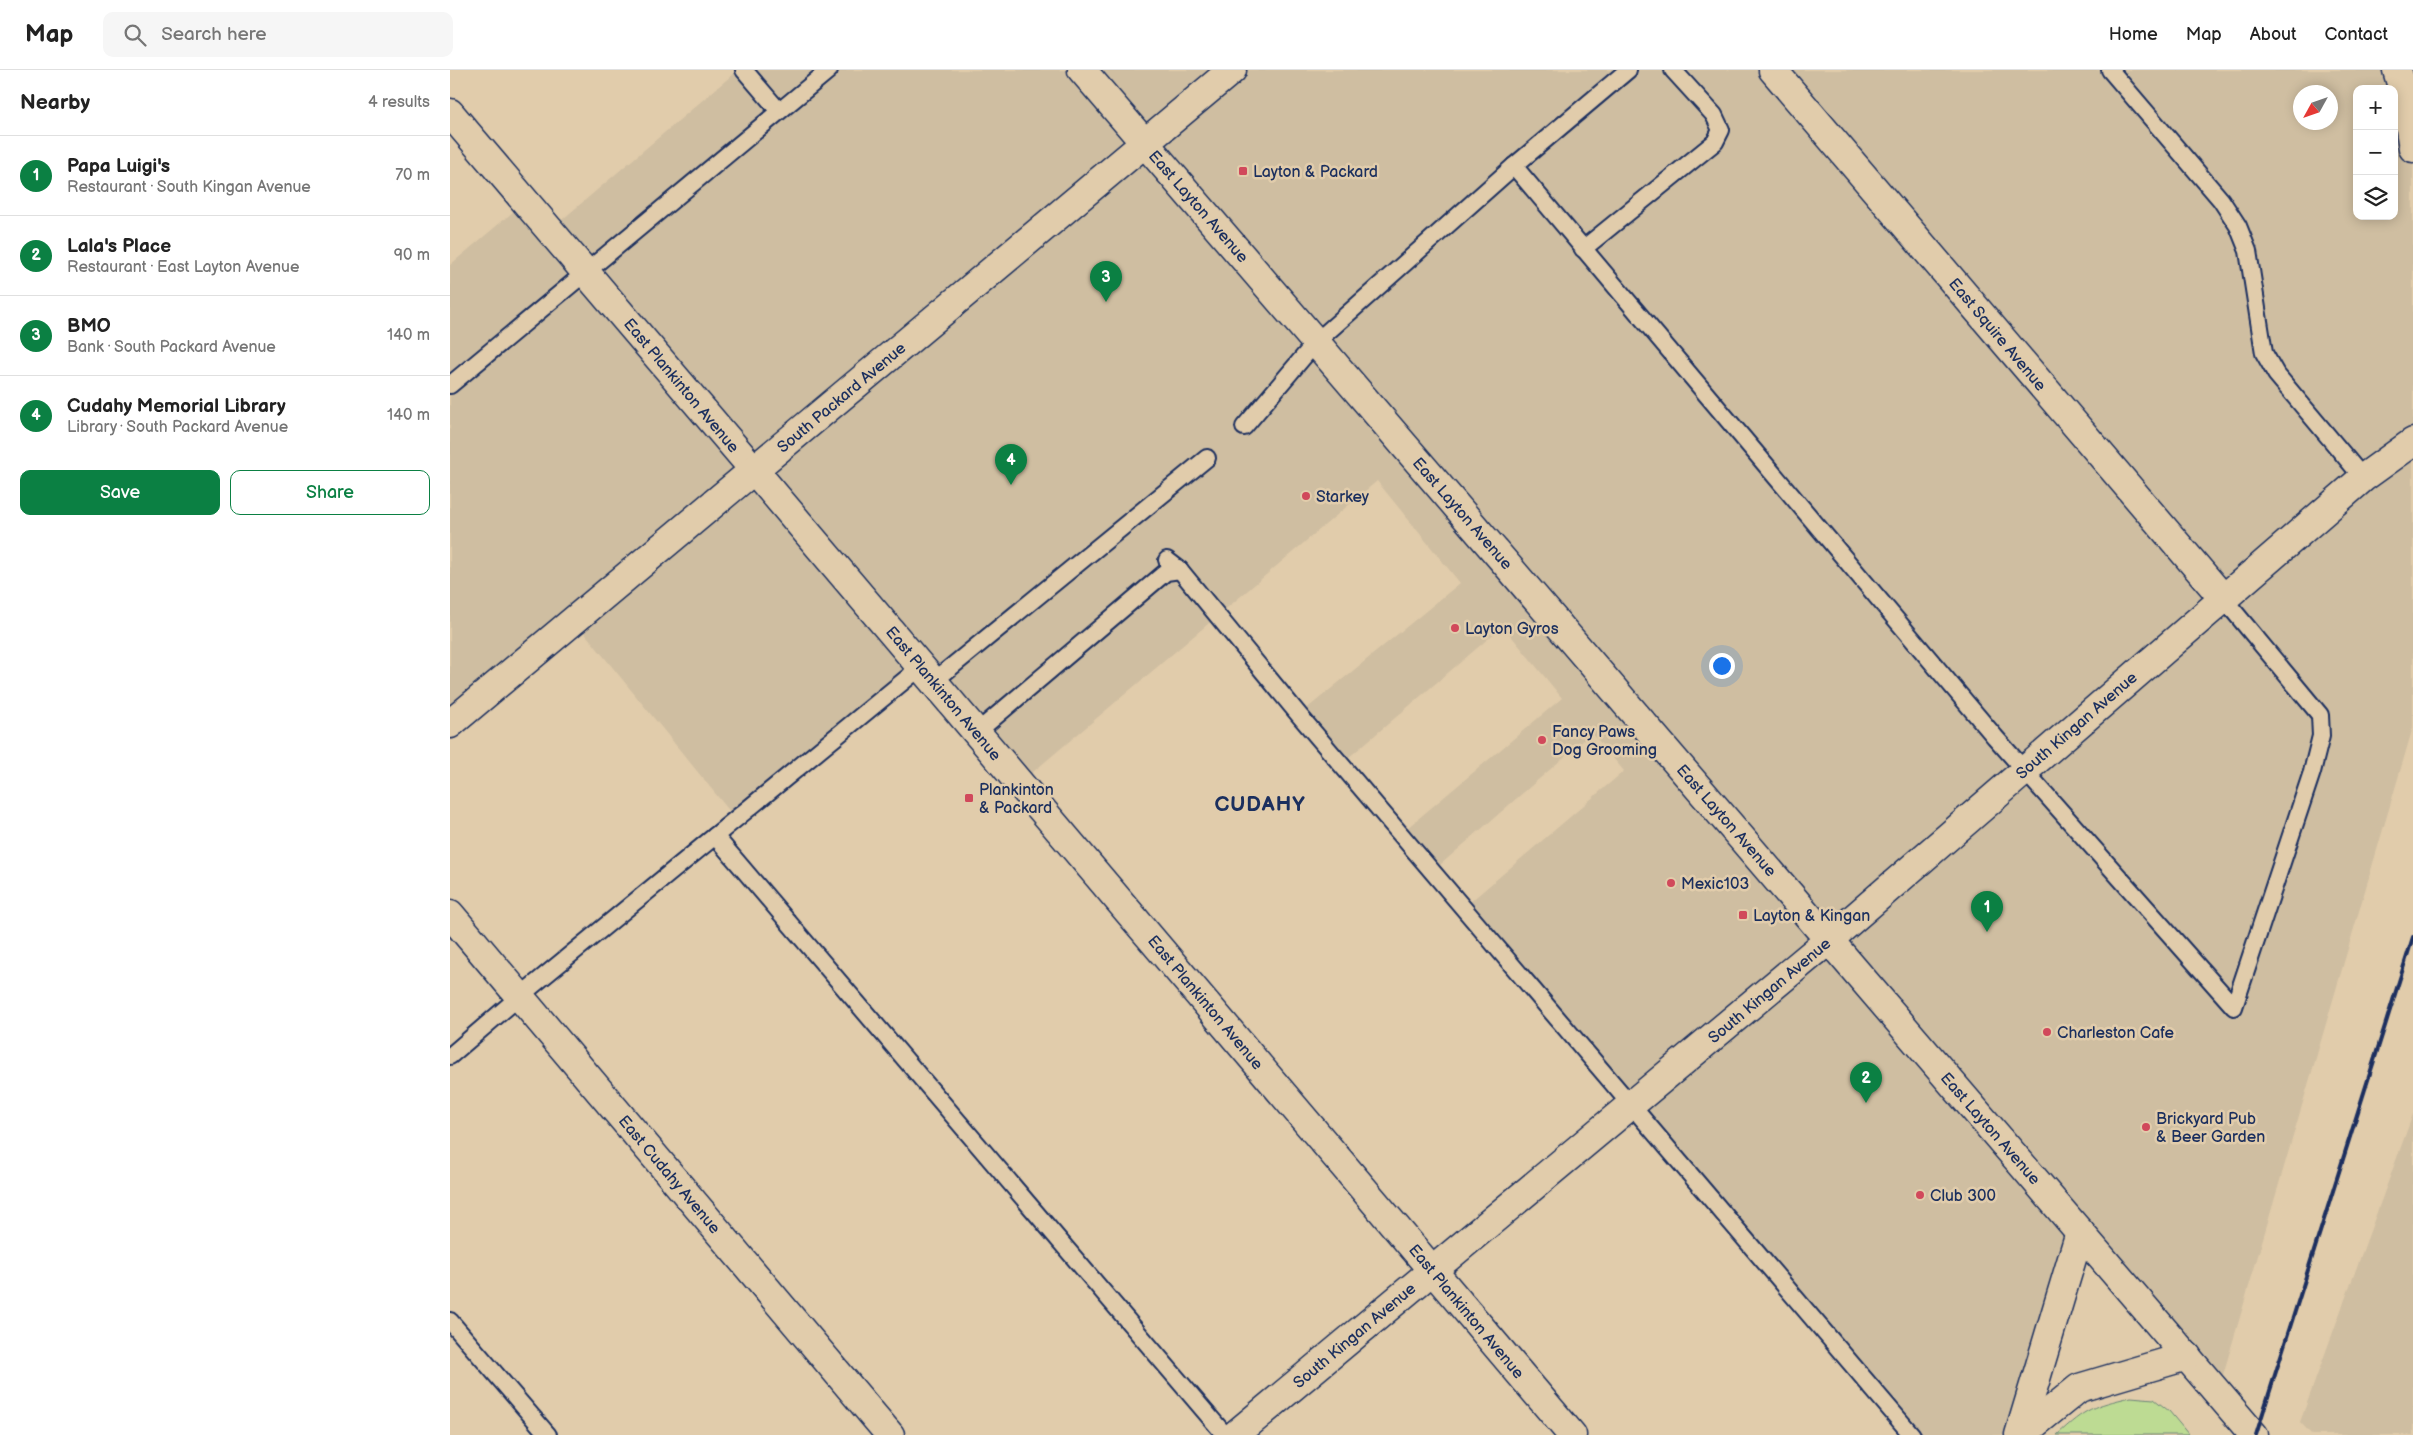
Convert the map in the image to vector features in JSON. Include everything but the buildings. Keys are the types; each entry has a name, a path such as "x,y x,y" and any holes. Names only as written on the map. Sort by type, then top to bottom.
{"street":[{"name":"East Layton Avenue","path":"1082,70 2254,1435"},
{"name":"South Packard Avenue","path":"450,724 1232,70"},
{"name":"East Squire Avenue","path":"1773,70 2223,598"},
{"path":"2397,70 2405,97 2413,148"},
{"name":"East Plankinton Avenue","path":"450,113 1572,1435"},
{"name":"South Kingan Avenue","path":"1235,1435 1830,940 2363,478 2413,442"},
{"name":"East Cudahy Avenue","path":"450,914 890,1435"},
{"path":"2020,1435 2080,1232"},
{"path":"2020,1435 2079,1388 2187,1356"}],"lane":[{"path":"744,70 780,111"},
{"path":"450,385 829,70"},
{"path":"1244,427 1316,342 1514,166 1628,70"},
{"path":"1583,249 1715,142 1721,130 1714,115 1673,70"},
{"path":"2110,70 2220,200 2238,226 2248,251 2264,353 2276,374 2363,478"},
{"path":"1514,166 2024,770 2234,1007 2312,772 2321,736 2320,715 2223,598"},
{"path":"450,1056 715,836 1207,458"},
{"path":"1167,560 1180,570 1299,714 1912,1435"},
{"path":"977,732 1166,572 1180,570"},
{"path":"715,836 1225,1435"},
{"path":"450,1321 548,1435"}],"shaded area":[{"path":"738,70 2413,70 2413,727 2218,1392 2080,1233 2019,1435 1912,1435 1463,908 1624,771 1592,733 1433,871 1400,834 1562,698 1503,626 1341,764 1299,715 1460,583 1377,481 1020,783 921,667 736,819 574,620 450,724 450,265 526,201 550,230"},
{"path":"2413,1114 2413,1435 2312,1435 2300,1422"}],"green space":[{"path":"2131,1397 2154,1399 2169,1411 2189,1435 2057,1435 2083,1413 2107,1403"}],"railway":[{"path":"2256,1435 2413,937"}],"place":[{"name":"Layton & Packard","path":"1243,171"},
{"name":"BMO","path":"1106,302"},
{"name":"Cudahy Memorial Library","path":"1011,485"},
{"name":"Starkey","path":"1306,496"},
{"name":"Layton Gyros","path":"1455,628"},
{"name":"Fancy Paws Dog Grooming","path":"1542,740"},
{"name":"Plankinton & Packard","path":"969,798"},
{"name":"Mexic103","path":"1671,883"},
{"name":"Layton & Kingan","path":"1743,915"},
{"name":"Papa Luigi's","path":"1987,932"},
{"name":"Charleston Cafe","path":"2047,1032"},
{"name":"Lala's Place","path":"1866,1103"},
{"name":"Brickyard Pub & Beer Garden","path":"2146,1127"},
{"name":"Club 300","path":"1920,1195"}],"district":[{"name":"CUDAHY","path":"1260,804"}]}
